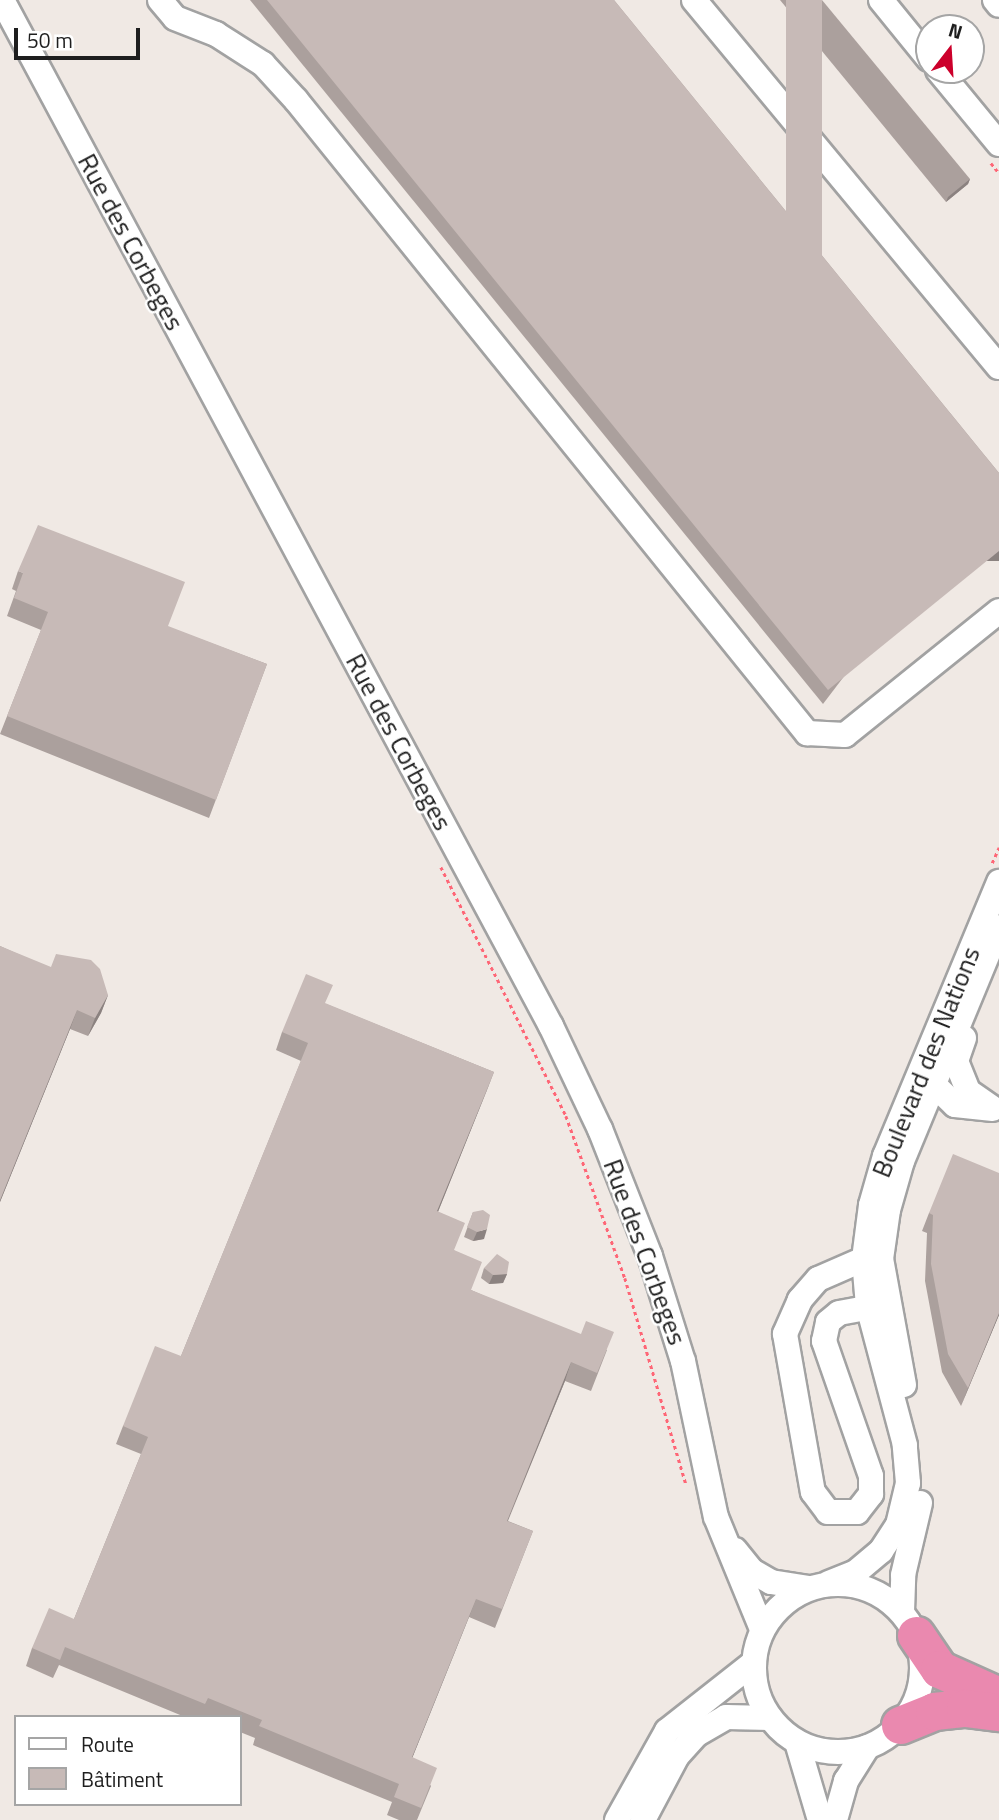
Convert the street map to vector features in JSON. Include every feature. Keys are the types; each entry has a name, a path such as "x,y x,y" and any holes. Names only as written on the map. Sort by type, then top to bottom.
{"highway":[{"path":"909,1623 939,1669 999,1696"},
{"path":"900,1726 933,1711 965,1708 999,1713"}],"street":[{"name":"Rue des Corbeges","path":"2,0 551,1026 600,1129 650,1256 683,1361 716,1517 762,1629"},
{"path":"160,0 175,18 216,34 263,64 296,100 807,733 845,735 999,611"},
{"path":"694,0 999,367"},
{"path":"881,0 915,41"},
{"path":"995,0 999,5"},
{"path":"949,84 999,145"},
{"name":"Boulevard des Nations","path":"909,1623 904,1575 924,1486 920,1443 864,1259 871,1205 885,1156 999,882"},
{"path":"996,1110 968,1091 956,1061 999,929"},
{"name":"Boulevard des Nations","path":"819,1586 856,1572 881,1551 898,1525 908,1483 905,1445 877,1305 887,1210 933,1087 999,929"},
{"path":"975,939 963,988 925,1079 955,1105 996,1110"},
{"path":"864,1259 818,1279 800,1300 785,1334 813,1492 828,1512 857,1512 871,1494 871,1476 824,1341 828,1322 839,1313 877,1305"},
{"name":"Rue des Corbeges","path":"716,1517 752,1570 771,1582 819,1586"},
{"path":"819,1586 869,1589 909,1623 923,1673 912,1710 900,1726 867,1747 843,1752 797,1742 770,1718 754,1683 753,1663 762,1629 789,1598 819,1586"},
{"path":"617,1820 667,1731 753,1663"},
{"path":"643,1820 677,1756 698,1734 726,1717 770,1718"},
{"path":"797,1742 820,1820"},
{"path":"835,1820 846,1781 867,1747"}],"path":[{"path":"439,863 566,1116 625,1278 688,1489"}],"building":[{"path":"267,0 614,0 999,473 999,551 828,690"},
{"path":"786,0 822,0 822,255 786,255"},
{"path":"38,525 185,582 168,626 267,664 216,800 7,716 48,612 14,598 23,573 18,571"},
{"path":"0,946 51,967 56,954 91,960 100,969 108,995 95,1018 77,1010 0,1200"},
{"path":"306,974 333,985 325,1003 494,1072 437,1211 465,1223 454,1250 482,1262 471,1290 581,1334 586,1321 614,1332 597,1373 571,1362 507,1521 533,1531 502,1609 476,1599 412,1757 437,1768 421,1808 394,1797 399,1784 259,1726 262,1720 208,1698 205,1704 65,1647 60,1660 32,1648 49,1608 74,1619 148,1437 123,1426 155,1346 181,1356 308,1043 282,1032"},
{"path":"953,1154 999,1173 999,1313 968,1388 948,1354 931,1264 933,1215 929,1213"},
{"path":"483,1210 490,1215 487,1229 477,1232 467,1227 473,1212"},
{"path":"497,1254 509,1262 507,1274 493,1275 484,1268"}]}
